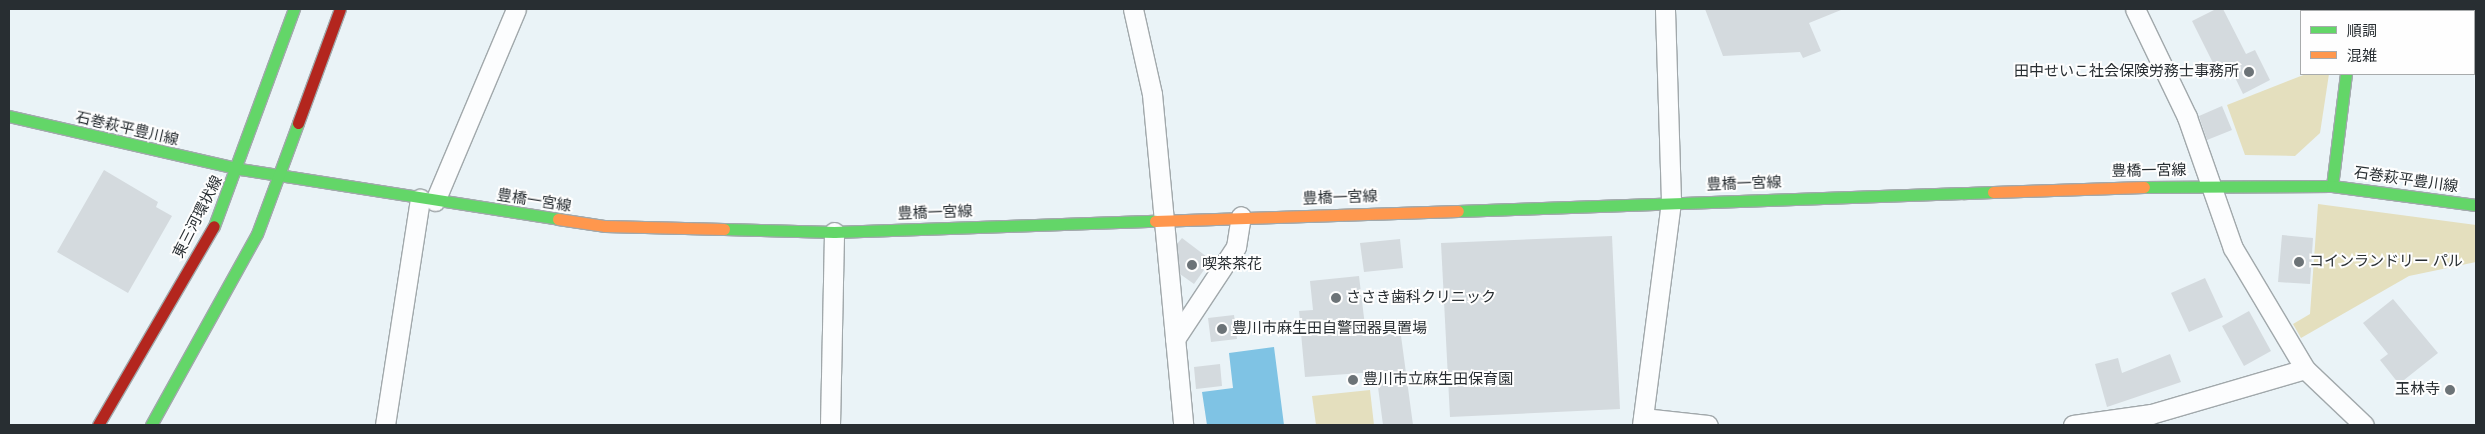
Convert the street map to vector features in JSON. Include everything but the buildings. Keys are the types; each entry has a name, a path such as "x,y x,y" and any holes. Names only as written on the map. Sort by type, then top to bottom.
{"main road":[{"name":"東三河環状線","path":"98,425 218,219 240,169 294,9"},
{"path":"151,425 257,234 340,9"},
{"path":"2332,186 2346,75"},
{"name":"石巻萩平豊川線","path":"9,116 240,169"},
{"name":"豊橋一宮線","path":"240,169 428,200 605,226 834,232 1671,201 2213,185 2332,186"},
{"name":"石巻萩平豊川線","path":"2332,186 2476,205"}],"street":[{"path":"385,425 428,200 516,9"},
{"path":"1133,9 1152,94 1184,425"},
{"path":"1665,9 1671,201 1643,422 1708,425"},
{"path":"2135,9 2153,39 2213,185 2233,248 2305,369 2364,425"},
{"path":"1175,339 1236,247 1241,216"},
{"path":"830,425 834,232"},
{"path":"2073,425 2151,414 2305,369"}],"shaded area":[{"path":"2303,75 2329,75 2320,133 2295,156 2245,155 2227,105"},
{"path":"2318,204 2476,225 2476,262 2409,276 2301,338 2293,324 2310,314"},
{"path":"1370,390 1374,425 1316,425 1312,396"}],"water":[{"path":"1274,347 1284,425 1207,425 1202,392 1233,388 1229,353"}],"traffic: fast":[{"path":"214,226 294,9"},
{"path":"2332,186 2346,75"},
{"path":"9,116 240,169 558,219"},
{"path":"151,425 257,234 298,123"},
{"path":"2144,187 2332,186 2476,205"},
{"path":"1458,211 1993,192"},
{"path":"724,229 834,232 1155,221"}],"traffic: slow":[{"path":"1993,192 2144,187"},
{"path":"1155,221 1458,211"},
{"path":"558,219 605,226 724,229"}],"traffic: jam":[{"path":"298,123 340,9"},
{"path":"98,425 214,226"}],"place":[{"name":"田中せいこ社会保険労務士事務所","path":"2249,72"},
{"name":"コインランドリー パル","path":"2299,262"},
{"name":"喫茶茶花","path":"1192,265"},
{"name":"ささき歯科クリニック","path":"1336,298"},
{"name":"豊川市麻生田自警団器具置場","path":"1222,329"},
{"name":"豊川市立麻生田保育園","path":"1353,380"},
{"name":"玉林寺","path":"2450,390"}]}
